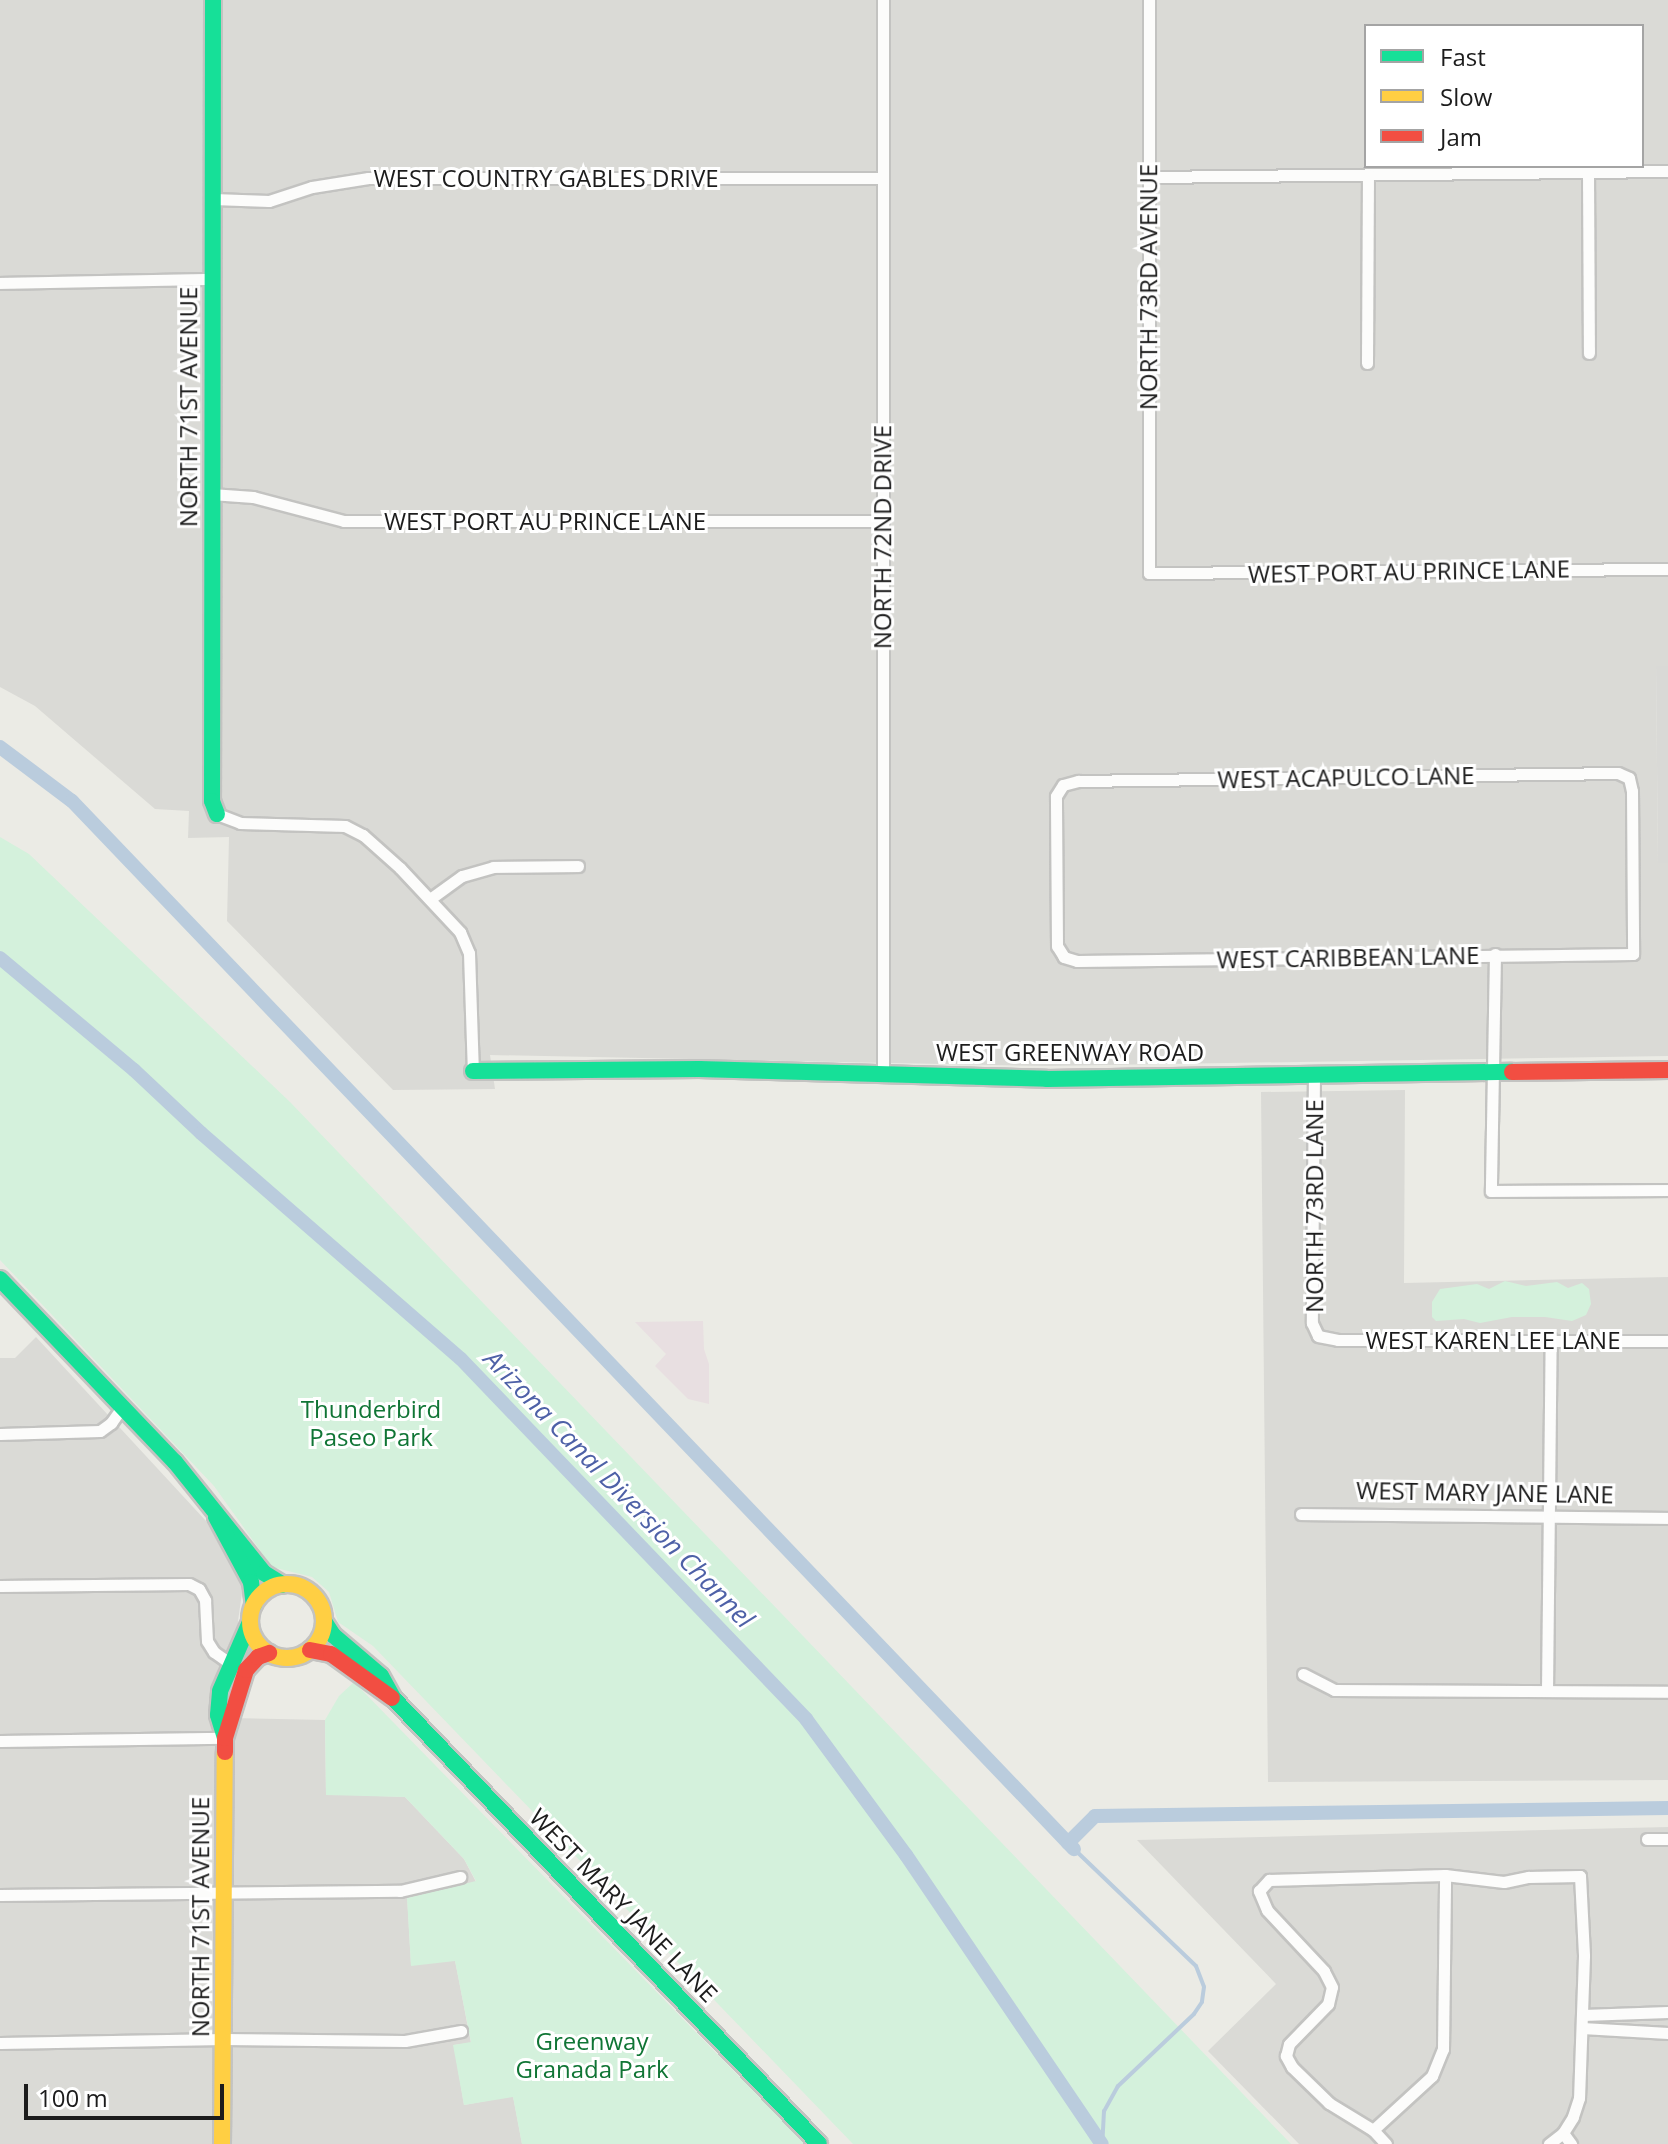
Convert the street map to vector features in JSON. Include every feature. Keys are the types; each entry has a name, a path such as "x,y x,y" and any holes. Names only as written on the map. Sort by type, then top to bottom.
{"street":[{"name":"NORTH 71ST AVENUE","path":"213,0 212,801 217,814"},
{"name":"NORTH 72ND DRIVE","path":"883,0 883,1073"},
{"name":"NORTH 73RD AVENUE","path":"1149,0 1149,573"},
{"path":"1148,177 1668,171"},
{"path":"1588,172 1589,353"},
{"path":"1367,363 1368,175"},
{"name":"WEST COUNTRY GABLES DRIVE","path":"213,199 269,201 312,187 368,178 882,178"},
{"path":"0,283 212,279"},
{"name":"WEST PORT AU PRINCE LANE","path":"211,494 253,497 344,521 882,521"},
{"name":"WEST PORT AU PRINCE LANE","path":"1149,573 1668,569"},
{"name":"WEST ACAPULCO LANE","path":"1064,957 1057,946 1056,796 1063,785 1078,781 1618,773 1629,778 1633,954"},
{"path":"217,814 240,823 345,826 363,835 430,899 460,932 469,953 473,1071"},
{"path":"430,899 462,876 493,867 578,866"},
{"path":"1495,954 1491,1191 1668,1190"},
{"name":"WEST CARIBBEAN LANE","path":"1064,957 1077,961 1633,954"},
{"name":"WEST GREENWAY ROAD","path":"473,1071 699,1069 1047,1079 1668,1070"},
{"name":"NORTH 73RD LANE","path":"1314,1074 1312,1323 1318,1336"},
{"path":"0,1279 123,1406 264,1573 283,1585 306,1590 316,1598 324,1621 318,1642 310,1650 290,1658 269,1653 255,1640 250,1622"},
{"name":"WEST KAREN LEE LANE","path":"1318,1336 1338,1340 1551,1338 1668,1341"},
{"path":"1547,1691 1551,1338"},
{"path":"0,1434 100,1431 111,1423 123,1406"},
{"path":"212,1508 224,1538 251,1582 254,1605"},
{"name":"WEST MARY JANE LANE","path":"1301,1514 1668,1518"},
{"path":"0,1586 189,1584 199,1589 205,1600 207,1641 214,1652 230,1663"},
{"path":"254,1605 266,1591 283,1585"},
{"name":"NORTH 71ST AVENUE","path":"225,1738 218,1715 220,1691 250,1622 254,1605"},
{"name":"WEST MARY JANE LANE","path":"324,1621 333,1635 381,1676 394,1699"},
{"name":"WEST MARY JANE LANE","path":"310,1650 331,1654 394,1699 819,2144"},
{"name":"NORTH 71ST AVENUE","path":"222,2144 225,1738 246,1670 258,1657 269,1653"},
{"path":"1303,1674 1334,1690 1668,1692"},
{"path":"0,1741 225,1738"},
{"path":"1647,1839 1668,1839"},
{"path":"1373,2130 1432,2076 1443,2049 1445,1875"},
{"path":"1386,2144 1373,2130 1329,2103 1292,2067 1286,2056 1289,2044 1328,2004 1332,1987 1324,1971 1267,1910 1259,1891 1269,1880 1445,1875 1504,1882 1528,1877 1580,1876 1583,2015 1579,2098 1563,2133 1549,2144"},
{"path":"0,1895 400,1891 460,1877"},
{"path":"1642,2033 1643,2012"},
{"path":"1583,2015 1668,2012"},
{"path":"1582,2028 1668,2033"},
{"path":"0,2043 224,2039 405,2041 461,2031"},
{"path":"1563,2133 1571,2144"}],"shaded area":[{"path":"0,0 1668,0 1668,666 1656,667 1658,862 1668,863 1668,1056 1046,1066 490,1055 495,1089 393,1090 227,921 229,837 188,838 189,811 155,809 35,706 0,687"},
{"path":"1656,666 1668,666 1668,863 1658,863"},
{"path":"1405,1090 1404,1283 1668,1277 1668,1780 1268,1782 1261,1092"},
{"path":"703,1321 704,1349 709,1364 709,1404 688,1399 655,1366 666,1354 635,1322"},
{"path":"36,1337 206,1521 243,1586 238,1621 247,1653 237,1668 229,1693 228,1718 325,1720 326,1794 405,1797 464,1859 476,1882 407,1894 411,1965 455,1960 471,2043 454,2045 464,2105 513,2096 522,2144 0,2144 0,1358 15,1358"},
{"path":"1668,1827 1668,2144 1299,2144 1208,2051 1276,1984 1137,1840"}],"green space":[{"name":"Thunderbird Paseo Park","path":"0,837 29,854 290,1102 1291,2144 853,2144 373,1646 338,1622 329,1592 312,1577 272,1567 214,1486 0,1260"},
{"path":"1505,1281 1526,1286 1557,1282 1568,1288 1582,1283 1589,1289 1591,1304 1586,1315 1572,1321 1512,1317 1480,1323 1464,1319 1436,1321 1432,1317 1432,1302 1440,1289 1477,1284 1489,1289"},
{"name":"Greenway Granada Park","path":"354,1682 805,2144 522,2144 513,2097 464,2105 453,2045 471,2042 455,1961 411,1966 407,1898 476,1881 464,1859 405,1797 326,1795 325,1720 339,1696"}],"waterway":[{"path":"0,747 72,801 1074,1849"},
{"name":"Arizona Canal Diversion Channel","path":"0,958 134,1070 201,1133 461,1359 806,1719 906,1855 1102,2144"},
{"path":"1068,1843 1095,1816 1668,1808"},
{"path":"1074,1849 1196,1966 1204,1987 1202,2002 1194,2014 1118,2086 1104,2111 1102,2144"}],"traffic: fast":[{"path":"213,0 212,801 217,814"},
{"path":"473,1071 699,1069 1047,1079 1512,1072"},
{"path":"0,1279 175,1462 264,1573 283,1585"},
{"path":"216,1517 251,1582 254,1605"},
{"path":"324,1621 333,1635 381,1676 394,1699 819,2144"},
{"path":"225,1738 218,1715 220,1691 250,1622"}],"traffic: slow":[{"path":"287,1584 301,1587 313,1595 321,1607 324,1621 321,1635 313,1647 301,1655 287,1658 273,1655 261,1647 253,1635 250,1621 253,1607 261,1595 273,1587 287,1584"},
{"path":"222,2144 225,1752"}],"traffic: jam":[{"path":"1512,1072 1668,1070"},
{"path":"310,1650 331,1654 392,1698"},
{"path":"225,1752 225,1738 246,1670 258,1657 269,1653"}]}
